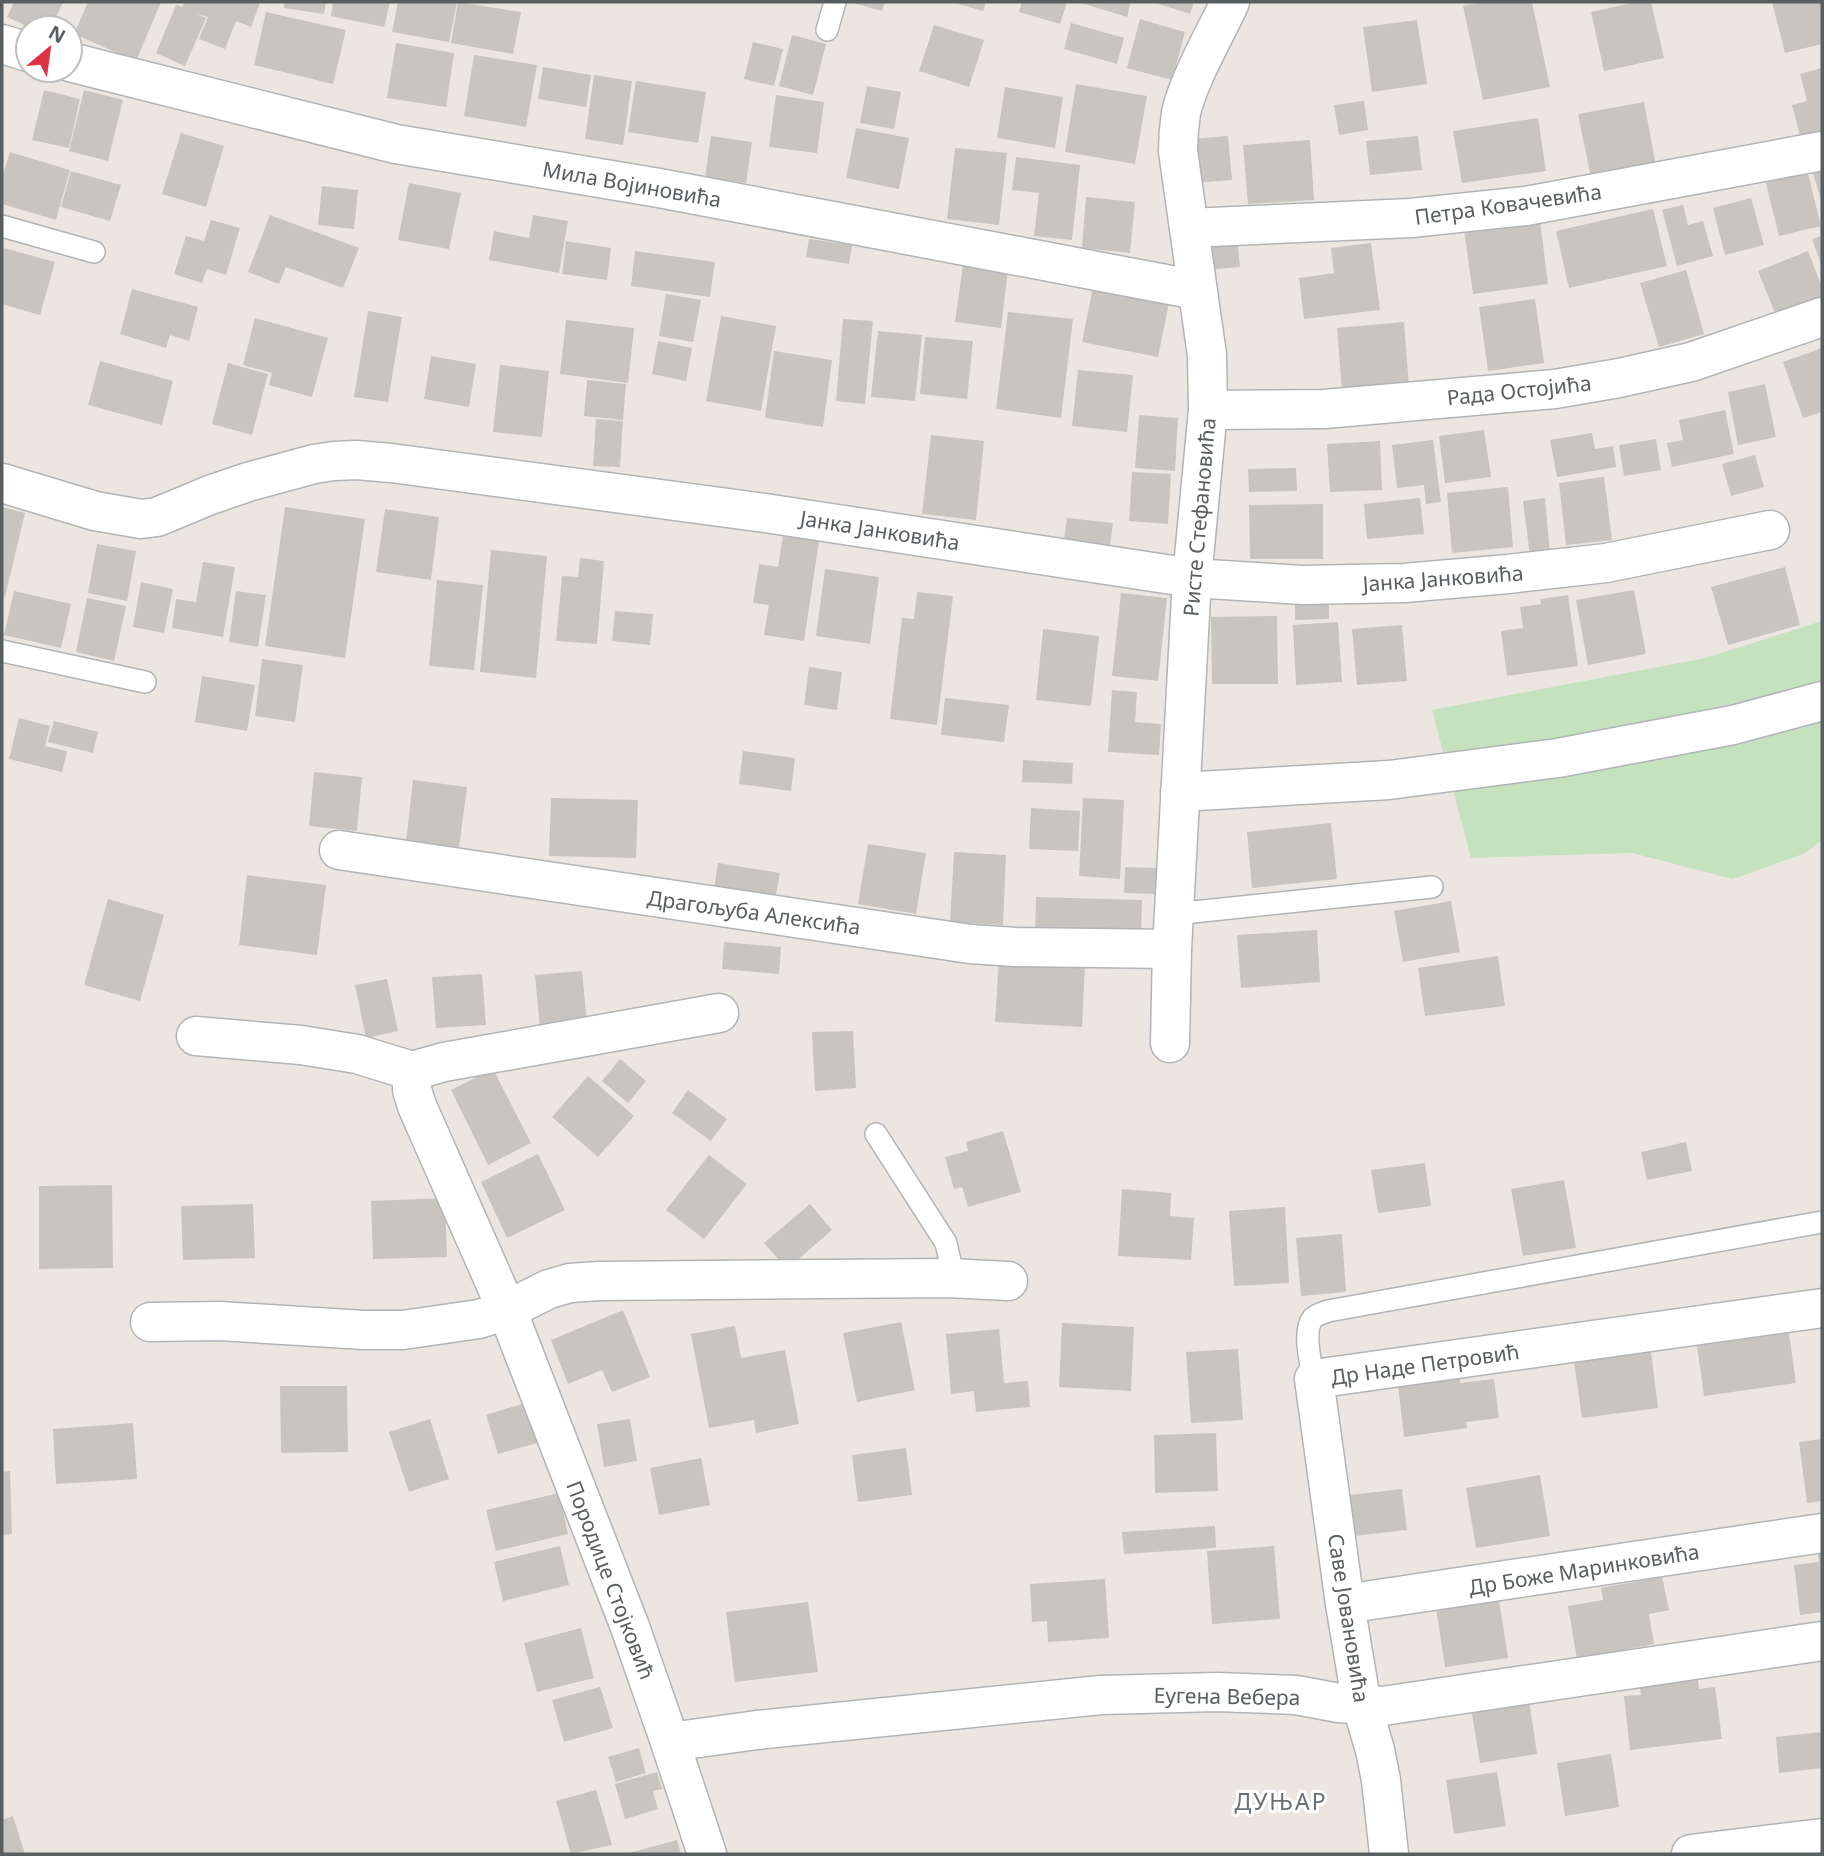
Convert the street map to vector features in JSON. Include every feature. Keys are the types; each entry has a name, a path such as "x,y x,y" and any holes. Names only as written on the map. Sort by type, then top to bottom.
{"street":[{"name":"Ристе Стефановића","path":"1170,1044 1173,931 1192,578 1208,410 1207,355 1178,151 1181,116 1191,85 1230,2"},
{"name":"Мила Војиновића","path":"84,66 396,144 659,188 1197,290"},
{"name":"Петра Ковачевића","path":"1189,228 1411,218 1526,206 1822,151"},
{"name":"Рада Остојића","path":"1208,410 1324,409 1555,389 1690,362 1822,317"},
{"name":"Јанка Јанковића","path":"2,483 95,511 141,519 157,517 248,482 314,464 367,461 765,513 1192,578 1303,585 1404,583 1606,563 1770,530"},
{"path":"1180,792 1389,780 1558,758 1734,725 1822,701"},
{"name":"Драгољуба Алексића","path":"339,850 970,944 1015,947 1173,931"},
{"path":"196,1037 301,1045 357,1054 412,1071 444,1062 719,1013"},
{"name":"Породице Стојковић","path":"412,1071 412,1090 417,1106 507,1310 630,1627 707,1854"},
{"path":"150,1322 220,1321 402,1330 479,1318 507,1310 549,1289 570,1283 599,1280 1008,1280"},
{"name":"Др Наде Петровић","path":"1314,1379 1822,1308"},
{"name":"Саве Јовановића","path":"1314,1379 1345,1604 1362,1706 1381,1780 1390,1854"},
{"name":"Др Боже Маринковића","path":"1345,1604 1822,1533"},
{"name":"Еугена Вебера","path":"670,1742 757,1730 1101,1695 1217,1692 1296,1695 1362,1706 1383,1706 1822,1641"},
{"path":"1691,1854 1822,1838"}],"lane":[{"path":"827,30 835,2"},
{"path":"2,226 94,252"},
{"path":"2,651 145,682"},
{"path":"1173,931 1432,887"},
{"path":"876,1134 946,1243 950,1261 948,1278"},
{"name":"Др Наде Петровић","path":"1314,1379 1308,1339 1309,1327 1314,1317 1328,1311 1822,1222"}],"green space":[{"path":"1822,621 1822,840 1803,854 1733,879 1632,853 1471,858 1432,710 1705,658"}],"building":[{"path":"14,2 63,2 57,14 14,14 14,20 7,17"},
{"path":"88,2 161,2 136,61 84,38 83,14"},
{"path":"185,2 260,3 251,27 236,21 225,49 199,39 208,17 195,13 206,18 185,66 156,53 176,5 182,7"},
{"path":"284,2 326,2 324,14 284,8"},
{"path":"333,2 390,2 384,27 331,16"},
{"path":"398,2 457,2 449,42 392,32"},
{"path":"458,2 521,12 513,54 451,43"},
{"path":"850,2 885,2 882,11"},
{"path":"952,2 986,2 983,11"},
{"path":"1022,2 1067,2 1060,24 1019,12"},
{"path":"1078,2 1131,2 1127,17"},
{"path":"1152,2 1194,2 1190,14"},
{"path":"1482,2 1532,2 1550,87 1483,100 1463,6"},
{"path":"1636,2 1651,2 1664,58 1604,71 1591,12"},
{"path":"1772,2 1822,2 1822,44 1785,53"},
{"path":"266,12 346,30 333,84 254,65"},
{"path":"1140,19 1185,32 1172,80 1127,68"},
{"path":"1417,20 1427,84 1372,92 1363,27"},
{"path":"1071,23 1124,38 1117,64 1064,49"},
{"path":"934,25 984,40 969,87 919,71"},
{"path":"792,35 826,44 813,95 779,86"},
{"path":"753,42 783,49 774,86 744,79"},
{"path":"396,43 454,53 446,107 387,98"},
{"path":"474,55 537,65 526,127 464,116"},
{"path":"543,67 591,75 586,107 538,99"},
{"path":"1822,68 1822,142 1803,147 1792,105 1807,101 1800,74"},
{"path":"594,75 632,81 623,145 585,139"},
{"path":"636,81 706,92 698,143 628,132"},
{"path":"1076,84 1147,96 1135,164 1065,152"},
{"path":"867,86 901,92 894,129 860,123"},
{"path":"1005,87 1063,97 1055,148 997,138"},
{"path":"44,90 80,99 69,148 32,140"},
{"path":"84,90 123,100 108,161 69,151"},
{"path":"776,95 824,102 817,153 769,147"},
{"path":"1364,101 1368,130 1339,135 1334,105"},
{"path":"1644,102 1656,166 1591,178 1578,114"},
{"path":"1538,118 1546,171 1462,183 1453,131"},
{"path":"856,128 909,138 899,189 846,178"},
{"path":"181,133 224,146 206,207 162,194"},
{"path":"711,136 752,142 746,183 705,177"},
{"path":"1228,136 1232,180 1195,183 1191,139"},
{"path":"1418,136 1422,170 1370,175 1366,141"},
{"path":"1310,140 1314,200 1248,204 1243,145"},
{"path":"955,148 1007,153 999,225 947,219"},
{"path":"10,152 70,170 56,220 2,204 2,178"},
{"path":"1016,157 1080,165 1072,240 1034,236 1039,193 1012,190"},
{"path":"1806,165 1821,226 1779,236 1764,176"},
{"path":"1822,166 1822,203 1812,170"},
{"path":"71,171 121,185 110,221 61,207"},
{"path":"409,183 461,193 449,249 398,240"},
{"path":"322,186 358,190 354,229 318,225"},
{"path":"1086,197 1135,202 1130,253 1082,248"},
{"path":"1751,198 1764,245 1725,255 1713,208"},
{"path":"1683,205 1688,225 1703,221 1713,256 1677,266 1662,210"},
{"path":"1653,209 1667,266 1569,288 1556,231"},
{"path":"270,215 359,248 343,288 286,267 279,284 248,272"},
{"path":"533,215 568,221 559,273 489,260 494,231 529,238"},
{"path":"211,220 240,228 226,275 207,269 202,283 174,274 186,236 204,241"},
{"path":"1540,221 1548,284 1473,294 1464,230"},
{"path":"1237,235 1240,267 1207,270 1204,238"},
{"path":"1822,236 1822,267 1812,239"},
{"path":"809,239 852,245 849,264 806,257"},
{"path":"566,241 611,248 607,280 562,274"},
{"path":"1371,243 1380,310 1304,319 1299,278 1334,273 1331,248"},
{"path":"4,248 55,262 40,315 2,304"},
{"path":"635,251 715,262 710,297 631,286"},
{"path":"1808,251 1822,287 1822,300 1777,318 1758,271"},
{"path":"963,265 1008,270 1001,328 955,322"},
{"path":"1686,270 1704,334 1659,347 1640,283"},
{"path":"1093,287 1169,303 1158,357 1082,342"},
{"path":"132,289 198,307 189,341 170,335 166,348 120,334"},
{"path":"666,294 701,300 693,342 659,336"},
{"path":"1535,299 1544,363 1488,371 1479,307"},
{"path":"368,311 402,317 388,402 354,397"},
{"path":"1008,312 1073,319 1061,418 996,409"},
{"path":"721,316 776,326 761,411 706,401"},
{"path":"255,318 328,338 312,397 269,385 272,373 243,365"},
{"path":"843,319 873,321 865,404 836,401"},
{"path":"566,320 634,328 628,383 560,374"},
{"path":"1404,322 1409,386 1342,392 1337,328"},
{"path":"878,331 922,335 915,401 871,397"},
{"path":"925,337 973,341 967,399 920,394"},
{"path":"658,341 692,348 686,381 652,374"},
{"path":"1822,348 1822,412 1803,418 1783,362"},
{"path":"774,351 832,360 823,427 765,418"},
{"path":"431,356 476,364 469,407 424,399"},
{"path":"100,361 173,381 162,425 88,405"},
{"path":"228,363 268,374 252,435 212,424"},
{"path":"500,365 549,371 542,437 493,432"},
{"path":"1078,370 1133,375 1127,432 1072,426"},
{"path":"587,380 626,384 623,420 584,416"},
{"path":"1765,384 1776,437 1738,445 1728,392"},
{"path":"1725,410 1734,454 1672,467 1667,443 1683,440 1679,420"},
{"path":"1139,415 1178,418 1175,471 1135,468"},
{"path":"596,419 623,421 620,467 593,466"},
{"path":"1484,430 1491,477 1445,483 1439,436"},
{"path":"1592,433 1595,449 1613,446 1616,467 1557,477 1550,440"},
{"path":"931,435 984,441 976,520 922,514"},
{"path":"1656,439 1661,470 1624,476 1619,445"},
{"path":"1433,440 1441,502 1426,504 1424,485 1397,488 1392,445"},
{"path":"1380,441 1382,490 1330,492 1327,444"},
{"path":"1755,455 1764,487 1731,496 1722,464"},
{"path":"1296,468 1297,491 1249,492 1248,469"},
{"path":"1132,472 1171,474 1168,524 1129,521"},
{"path":"1604,477 1612,540 1566,545 1559,483"},
{"path":"1508,487 1513,547 1452,553 1447,493"},
{"path":"1420,498 1424,534 1367,539 1364,504"},
{"path":"1545,498 1550,554 1530,556 1523,501"},
{"path":"1323,504 1323,559 1250,559 1249,505"},
{"path":"2,507 25,513 5,597 2,596"},
{"path":"285,507 365,519 345,658 265,646"},
{"path":"385,509 439,517 431,580 376,572"},
{"path":"1067,518 1113,523 1110,546 1064,540"},
{"path":"783,536 819,541 804,641 764,635 769,605 753,603 759,564 778,567"},
{"path":"97,544 136,551 127,601 88,593"},
{"path":"491,550 547,556 536,678 480,672"},
{"path":"580,558 604,561 597,644 556,641 562,576 578,577"},
{"path":"203,562 235,567 223,637 172,628 176,599 196,602"},
{"path":"1785,567 1800,625 1728,645 1711,587"},
{"path":"825,569 879,577 870,644 816,636"},
{"path":"437,580 483,585 474,670 429,666"},
{"path":"141,582 173,589 164,633 133,627"},
{"path":"1634,590 1646,654 1588,665 1576,600"},
{"path":"14,591 71,604 61,648 4,635"},
{"path":"236,591 266,595 258,647 229,642"},
{"path":"917,592 953,596 937,725 890,719 902,618 914,619"},
{"path":"1121,593 1167,598 1158,681 1112,676"},
{"path":"1295,595 1329,595 1329,619 1295,620"},
{"path":"1568,595 1578,666 1507,676 1501,631 1523,628 1520,607 1541,604 1540,599"},
{"path":"87,598 126,606 114,661 76,652"},
{"path":"615,611 653,614 650,645 612,641"},
{"path":"1277,616 1278,684 1212,684 1211,617"},
{"path":"1338,622 1342,682 1296,685 1293,625"},
{"path":"1402,625 1407,681 1357,685 1352,629"},
{"path":"1043,629 1099,636 1091,706 1036,700"},
{"path":"262,659 303,665 295,722 255,716"},
{"path":"809,667 842,672 837,710 804,705"},
{"path":"202,676 255,685 247,731 195,722"},
{"path":"1112,690 1137,692 1135,722 1161,724 1159,755 1108,752"},
{"path":"945,698 1009,705 1004,742 941,735"},
{"path":"19,718 50,726 45,746 67,751 62,772 9,759"},
{"path":"54,721 98,732 93,753 48,742"},
{"path":"743,751 795,758 791,791 739,784"},
{"path":"1023,760 1073,763 1072,784 1022,782"},
{"path":"314,772 362,777 357,831 309,826"},
{"path":"413,780 467,787 459,848 406,842"},
{"path":"551,798 638,800 636,858 549,856"},
{"path":"1083,798 1124,800 1120,879 1079,876"},
{"path":"1031,808 1080,811 1078,851 1029,849"},
{"path":"1331,823 1337,879 1252,888 1247,832"},
{"path":"868,844 926,853 916,914 858,904"},
{"path":"954,852 1006,855 1003,925 950,922"},
{"path":"718,863 780,873 775,899 714,889"},
{"path":"1125,867 1158,868 1157,894 1124,893"},
{"path":"247,875 326,885 317,955 239,945"},
{"path":"1036,897 1142,900 1141,944 1035,941"},
{"path":"108,899 164,915 140,1001 84,985"},
{"path":"1451,901 1460,952 1403,962 1394,911"},
{"path":"1317,930 1320,982 1241,988 1237,935"},
{"path":"724,942 781,947 779,974 722,969"},
{"path":"1498,956 1505,1006 1425,1016 1418,968"},
{"path":"999,959 1085,964 1082,1027 995,1022"},
{"path":"582,971 587,1024 540,1028 535,975"},
{"path":"482,974 486,1025 436,1028 432,977"},
{"path":"387,979 398,1031 366,1038 355,985"},
{"path":"853,1031 856,1088 815,1091 812,1032"},
{"path":"620,1059 646,1081 628,1103 602,1081"},
{"path":"493,1069 531,1143 488,1165 451,1090"},
{"path":"588,1076 634,1116 598,1157 552,1117"},
{"path":"688,1090 727,1119 711,1141 672,1113"},
{"path":"1003,1131 1021,1192 968,1207 962,1187 954,1189 945,1157 968,1151 966,1142"},
{"path":"1686,1142 1692,1171 1647,1180 1641,1152"},
{"path":"538,1154 565,1210 507,1238 481,1182"},
{"path":"709,1155 747,1184 704,1239 666,1210"},
{"path":"1425,1163 1431,1206 1378,1213 1371,1170"},
{"path":"1564,1180 1576,1248 1523,1256 1511,1189"},
{"path":"112,1185 113,1268 39,1269 39,1186"},
{"path":"1122,1189 1171,1193 1170,1216 1194,1218 1191,1260 1118,1256"},
{"path":"445,1198 447,1257 373,1259 371,1201"},
{"path":"253,1204 255,1258 183,1260 181,1206"},
{"path":"810,1204 832,1230 787,1269 764,1243"},
{"path":"1285,1207 1289,1283 1234,1286 1229,1211"},
{"path":"1342,1234 1346,1292 1301,1296 1296,1238"},
{"path":"623,1310 650,1377 612,1392 602,1370 568,1384 551,1340"},
{"path":"901,1322 915,1390 857,1402 843,1333"},
{"path":"1062,1323 1134,1327 1131,1391 1059,1387"},
{"path":"735,1326 741,1358 785,1350 799,1424 756,1433 754,1420 709,1428 691,1334"},
{"path":"999,1329 1004,1383 1028,1381 1030,1407 976,1412 974,1391 951,1394 946,1334"},
{"path":"1789,1333 1796,1383 1704,1396 1697,1346"},
{"path":"1238,1349 1243,1420 1191,1423 1186,1352"},
{"path":"1651,1352 1658,1408 1582,1418 1574,1362"},
{"path":"1460,1378 1460,1383 1494,1379 1499,1418 1466,1422 1467,1428 1404,1437 1398,1385"},
{"path":"280,1386 347,1386 348,1452 281,1453"},
{"path":"525,1403 537,1443 498,1454 486,1415"},
{"path":"430,1419 449,1479 409,1492 389,1432"},
{"path":"630,1419 637,1461 604,1467 597,1424"},
{"path":"133,1423 137,1479 56,1484 53,1429"},
{"path":"1216,1433 1218,1491 1155,1493 1154,1435"},
{"path":"1822,1439 1822,1501 1807,1503 1799,1442"},
{"path":"906,1448 912,1495 858,1502 852,1455"},
{"path":"701,1458 710,1505 659,1515 650,1468"},
{"path":"10,1471 12,1534 2,1535 2,1472"},
{"path":"1540,1475 1550,1536 1476,1548 1466,1488"},
{"path":"1402,1489 1407,1530 1346,1537 1341,1496"},
{"path":"559,1493 568,1534 496,1551 486,1510"},
{"path":"1215,1526 1216,1548 1124,1554 1122,1532"},
{"path":"1822,1539 1822,1612 1800,1615 1794,1565 1819,1562 1816,1540"},
{"path":"560,1546 569,1585 503,1601 494,1562"},
{"path":"1274,1546 1280,1619 1212,1624 1207,1551"},
{"path":"1662,1577 1669,1610 1649,1614 1654,1644 1577,1659 1568,1606 1603,1600 1601,1588"},
{"path":"1105,1579 1109,1638 1048,1642 1047,1621 1032,1622 1030,1584"},
{"path":"1498,1593 1508,1658 1445,1667 1435,1602"},
{"path":"808,1602 818,1672 735,1682 726,1612"},
{"path":"581,1628 594,1678 537,1692 524,1643"},
{"path":"1697,1672 1699,1689 1715,1687 1722,1739 1630,1750 1624,1696 1641,1695 1639,1679"},
{"path":"600,1687 613,1728 564,1742 552,1700"},
{"path":"1529,1700 1537,1754 1480,1763 1471,1708"},
{"path":"1822,1732 1822,1768 1779,1773 1776,1737"},
{"path":"639,1748 646,1773 616,1782 608,1757"},
{"path":"1611,1754 1619,1807 1565,1816 1557,1763"},
{"path":"657,1772 662,1789 653,1791 658,1809 625,1819 615,1784"},
{"path":"1497,1772 1506,1826 1454,1834 1446,1780"},
{"path":"596,1790 612,1845 571,1854 556,1801"},
{"path":"13,1816 25,1854 2,1854 2,1820"},
{"path":"677,1840 681,1854 629,1854 629,1853"}],"district":[{"name":"ДУЊАР","path":"1281,1801"}]}
